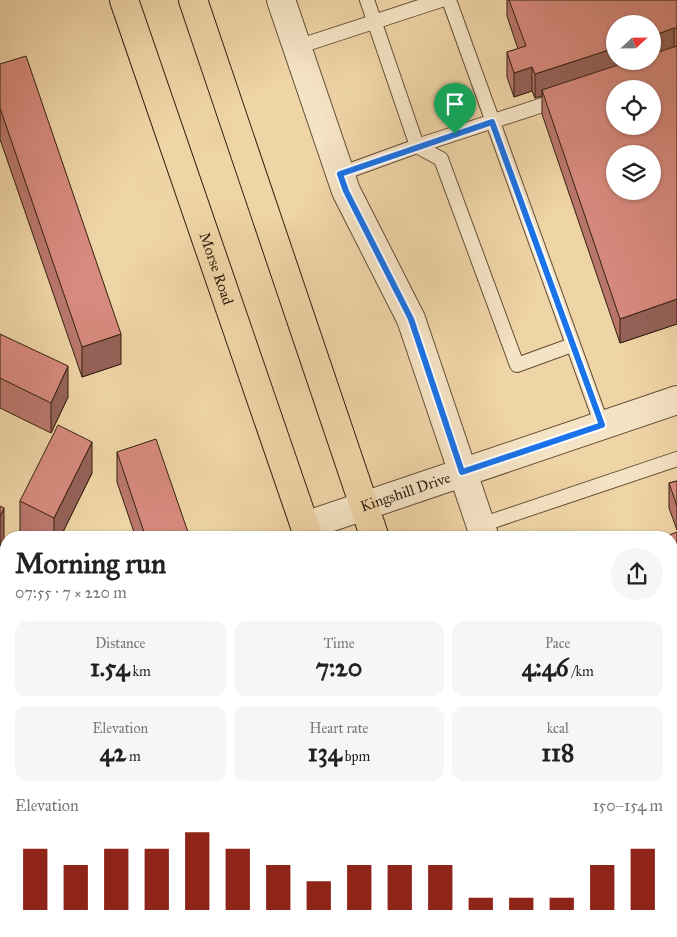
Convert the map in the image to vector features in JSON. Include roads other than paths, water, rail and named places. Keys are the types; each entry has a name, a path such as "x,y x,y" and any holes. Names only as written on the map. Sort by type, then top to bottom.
{"main road":[{"name":"Morse Road","path":"124,0 307,531"},
{"path":"193,0 374,531"}],"street":[{"path":"281,0 346,191 411,319 483,531"},
{"name":"Kingshill Drive","path":"309,531 365,505 677,400"}],"lane":[{"path":"367,0 417,146 441,159 517,365 572,345"},
{"path":"297,47 441,0"},
{"path":"449,0 602,425"},
{"path":"340,174 417,146 575,94"},
{"path":"483,531 677,459"}]}
